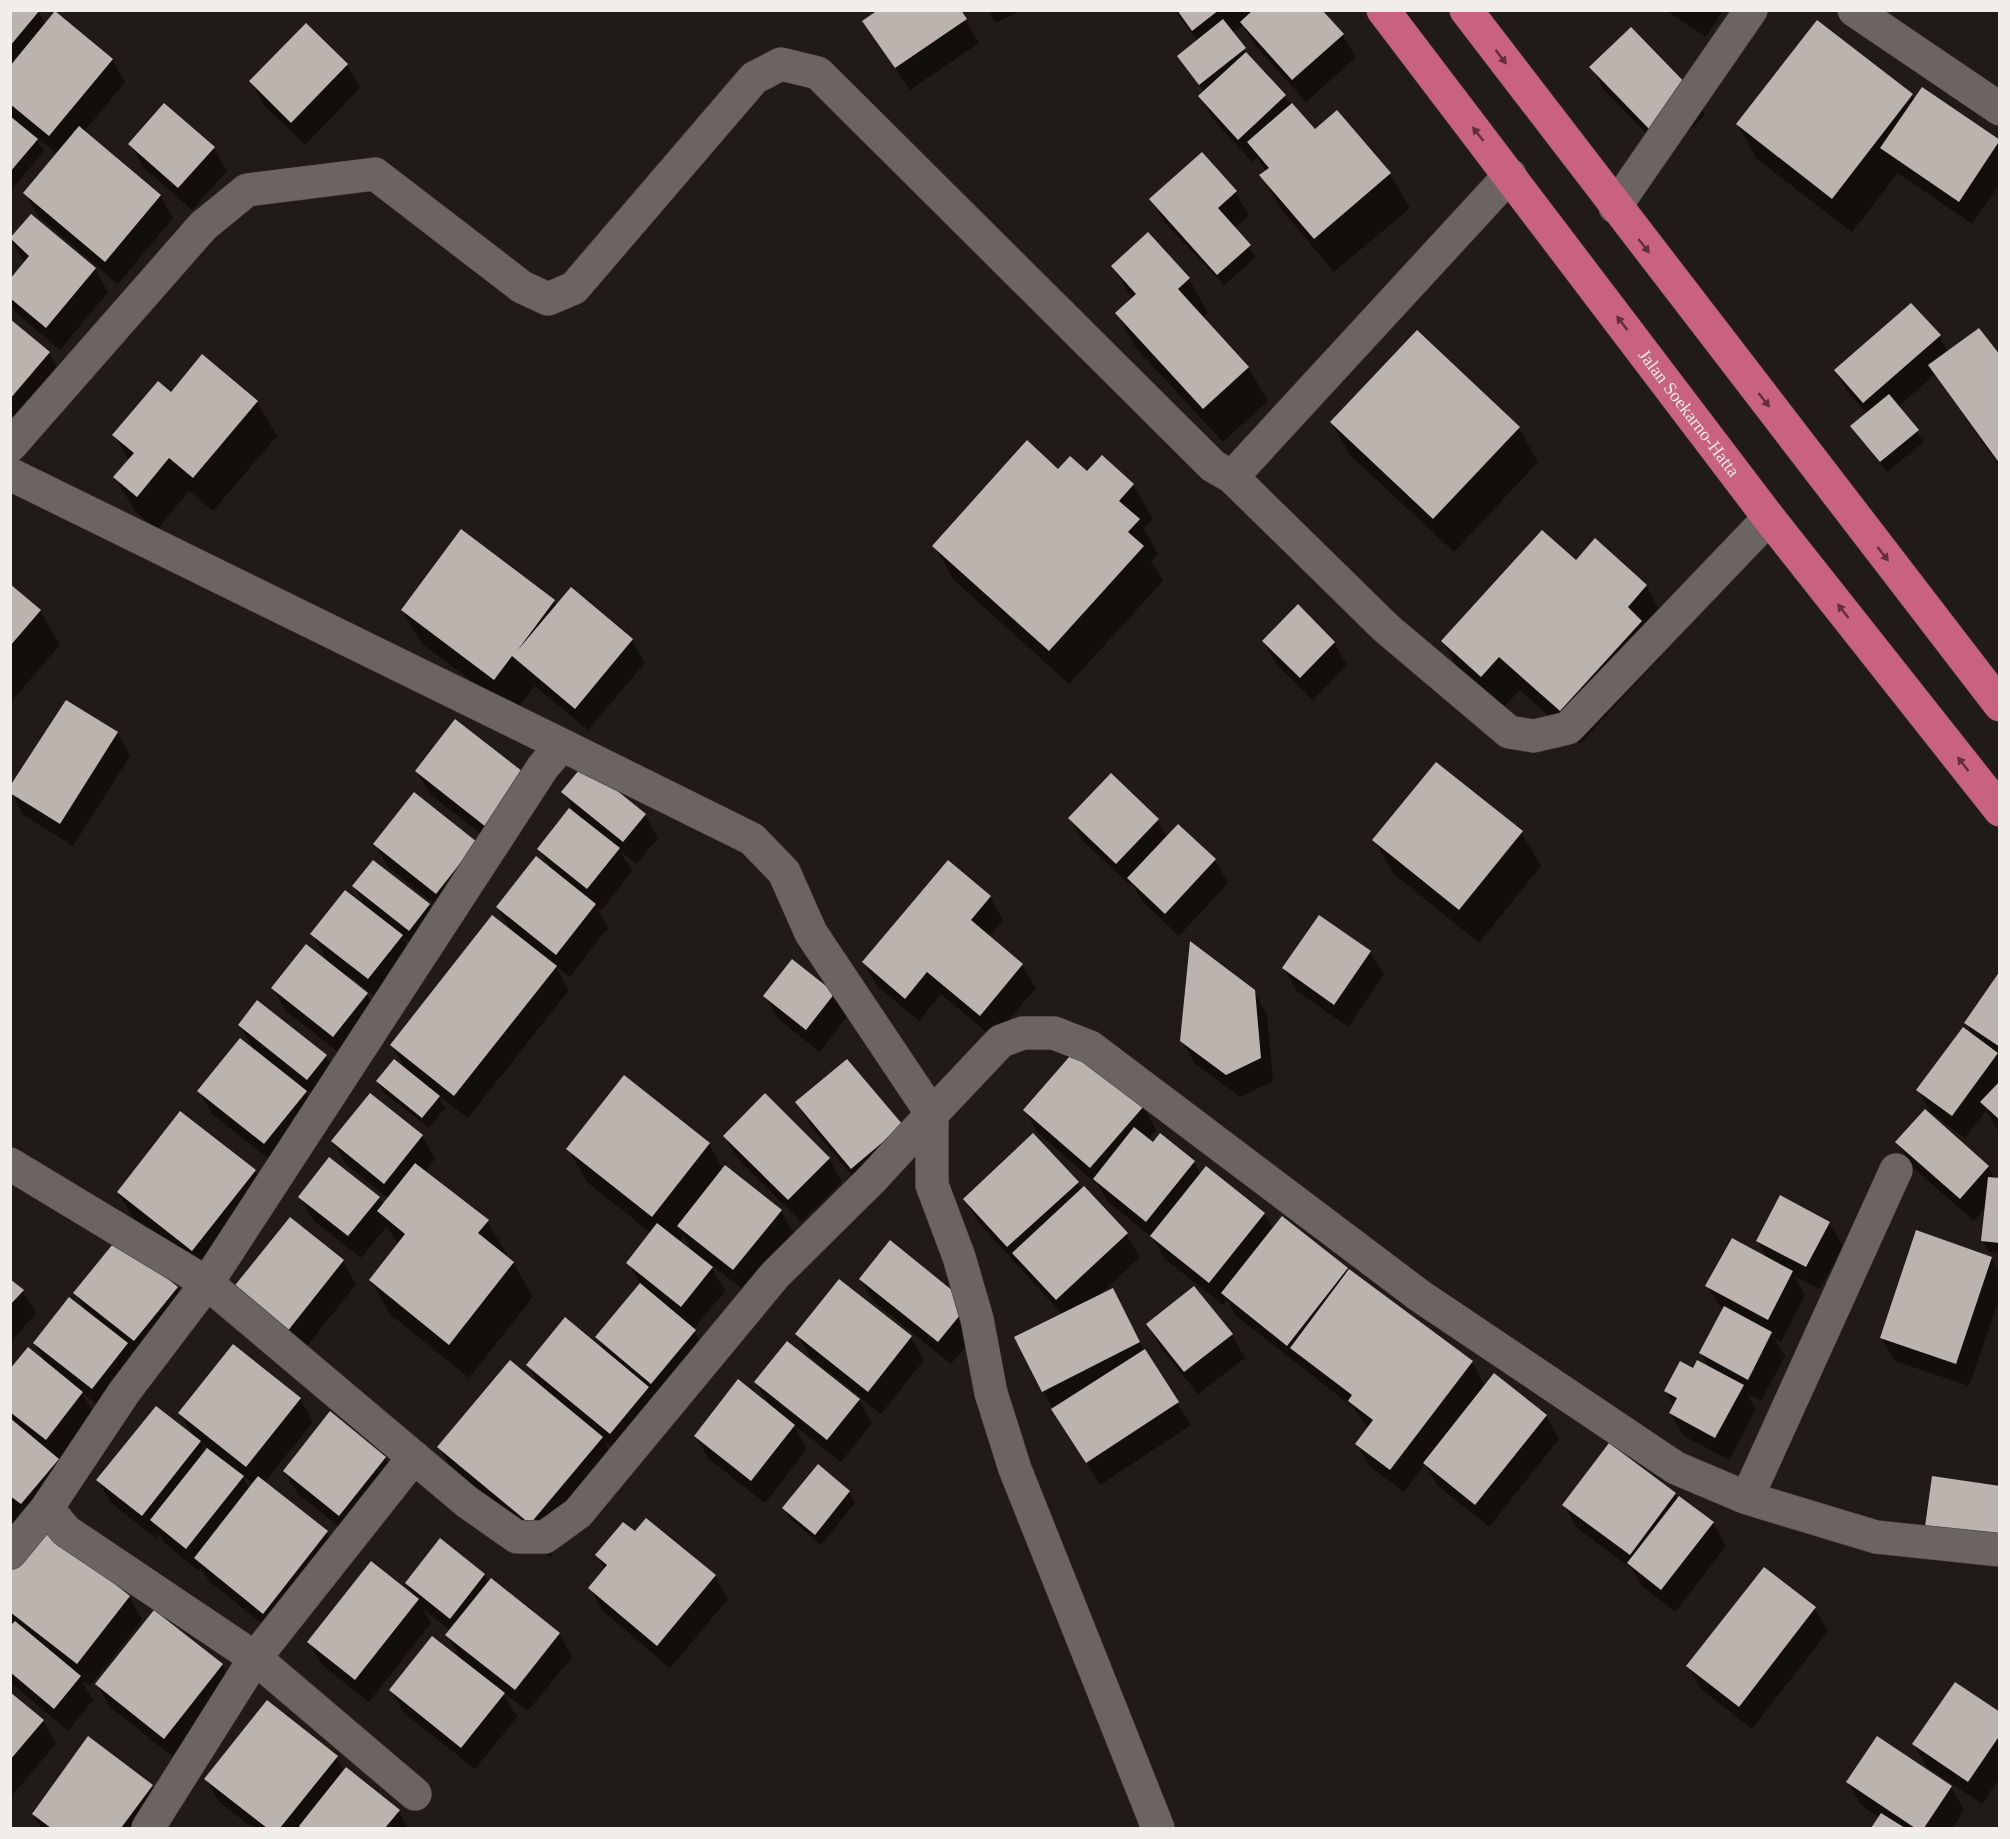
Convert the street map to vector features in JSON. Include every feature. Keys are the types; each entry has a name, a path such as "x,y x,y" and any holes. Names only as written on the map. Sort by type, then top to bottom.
{"highway":[{"name":"Jalan Soekarno-Hatta","path":"1383,10 1769,518 2000,810"},
{"path":"1466,10 1615,207 2000,705"}],"street":[{"path":"1615,207 1751,10"},
{"path":"1854,10 2000,109"},
{"path":"10,446 203,226 247,190 375,174 522,286 548,299 574,288 754,78 781,64 818,73 1213,466 1232,477 1386,628 1509,732 1534,736 1568,728 1769,518"},
{"path":"1232,477 1510,175"},
{"path":"10,474 752,839 784,872 811,933 932,1114 932,1185 959,1257 977,1319 990,1393 1015,1469 1158,1828"},
{"path":"10,1553 47,1508 125,1391 207,1283 537,777 562,745"},
{"path":"10,1164 207,1283 467,1502 517,1537 545,1537 578,1513 775,1275 872,1179 1001,1041 1023,1033 1054,1033 1090,1047 1420,1296 1676,1468 1747,1498 1876,1537 2000,1550"},
{"path":"1747,1498 1896,1170"},
{"path":"148,1828 255,1658 414,1458"},
{"path":"47,1508 66,1531 255,1658 415,1794"}],"building":[{"path":"10,10 40,10 10,46"},
{"path":"878,10 961,10 967,19 895,68 862,21"},
{"path":"1177,10 1219,10 1192,31"},
{"path":"1253,10 1322,10 1344,34 1292,80 1240,22"},
{"path":"55,11 113,59 49,136 10,104 10,66"},
{"path":"1223,19 1246,48 1199,85 1177,56"},
{"path":"1817,20 1913,94 1832,199 1736,124"},
{"path":"306,23 348,64 291,123 249,81"},
{"path":"1631,27 1693,91 1651,131 1589,67"},
{"path":"1246,52 1286,95 1238,140 1198,96"},
{"path":"1922,87 2000,140 1959,202 1880,148"},
{"path":"164,103 215,147 178,188 128,144"},
{"path":"1292,103 1315,129 1337,110 1391,173 1314,239 1259,175 1269,168 1247,142"},
{"path":"10,116 38,139 10,172"},
{"path":"79,126 161,195 105,262 23,193"},
{"path":"1202,152 1237,191 1218,208 1251,245 1217,275 1149,199"},
{"path":"31,214 96,268 46,328 10,298 10,279 29,256 10,238"},
{"path":"1148,232 1190,278 1178,289 1249,367 1203,409 1115,313 1136,294 1111,266"},
{"path":"1911,303 1941,335 1863,403 1834,370"},
{"path":"10,319 50,352 10,399"},
{"path":"1979,328 2000,355 2000,464 1928,365"},
{"path":"1417,330 1520,427 1433,519 1330,422"},
{"path":"202,354 258,401 193,478 169,458 137,497 113,477 134,453 112,435 158,381 171,392"},
{"path":"1889,394 1919,430 1880,462 1850,426"},
{"path":"1027,440 1058,469 1070,456 1087,471 1102,455 1134,484 1119,501 1140,519 1128,532 1144,546 1049,651 932,546"},
{"path":"461,529 555,600 517,651 571,587 633,639 575,709 512,656 494,680 401,610"},
{"path":"1542,530 1576,560 1595,538 1647,585 1628,607 1642,621 1560,711 1499,657 1481,677 1441,641"},
{"path":"10,584 41,610 10,646"},
{"path":"1298,604 1335,642 1300,678 1262,641"},
{"path":"66,700 118,732 60,824 10,793 10,786"},
{"path":"455,719 527,775 486,827 415,771"},
{"path":"1436,762 1523,831 1459,910 1372,840"},
{"path":"584,764 646,814 623,842 561,792"},
{"path":"1111,773 1159,819 1116,864 1068,818"},
{"path":"414,792 477,842 436,894 373,844"},
{"path":"569,808 620,848 587,889 537,849"},
{"path":"1178,824 1216,859 1165,914 1127,878"},
{"path":"536,856 596,904 556,955 496,907"},
{"path":"373,860 430,904 409,931 352,886"},
{"path":"948,860 991,896 971,920 1023,964 980,1016 927,972 905,999 862,962"},
{"path":"345,890 403,935 368,979 310,934"},
{"path":"492,915 557,966 454,1096 390,1045"},
{"path":"1319,915 1371,951 1334,1005 1282,968"},
{"path":"1190,941 1255,990 1261,1058 1226,1075 1180,1041"},
{"path":"306,944 368,993 333,1037 271,988"},
{"path":"792,959 835,993 806,1030 763,996"},
{"path":"2000,971 2000,1047 1964,1023"},
{"path":"257,1000 327,1055 307,1080 238,1025"},
{"path":"1963,1027 1998,1053 1952,1116 1916,1090"},
{"path":"240,1038 307,1091 264,1144 197,1091"},
{"path":"1077,1048 1144,1106 1090,1168 1023,1110"},
{"path":"394,1059 440,1096 422,1118 376,1081"},
{"path":"847,1059 903,1125 851,1169 795,1102"},
{"path":"624,1075 710,1143 652,1217 566,1149"},
{"path":"2000,1081 2000,1120 1980,1102"},
{"path":"370,1093 423,1135 384,1184 331,1141"},
{"path":"765,1093 830,1158 788,1200 723,1136"},
{"path":"1925,1109 1989,1166 1960,1199 1895,1142"},
{"path":"180,1111 256,1170 192,1251 117,1192"},
{"path":"1134,1127 1153,1142 1160,1133 1195,1161 1146,1222 1093,1179"},
{"path":"1033,1133 1079,1182 1007,1247 963,1199"},
{"path":"329,1157 380,1197 348,1236 298,1197"},
{"path":"415,1163 489,1220 478,1233 514,1262 449,1345 369,1280 405,1234 377,1211"},
{"path":"725,1165 782,1210 733,1270 677,1226"},
{"path":"1206,1166 1265,1213 1209,1283 1150,1236"},
{"path":"1988,1177 2000,1178 2000,1243 1981,1241"},
{"path":"1084,1186 1128,1233 1056,1300 1012,1253"},
{"path":"1780,1195 1830,1222 1806,1267 1756,1241"},
{"path":"1282,1216 1348,1268 1287,1346 1221,1293"},
{"path":"290,1217 344,1260 283,1337 228,1294"},
{"path":"657,1223 713,1267 681,1307 626,1263"},
{"path":"1916,1230 1992,1257 1956,1364 1880,1338"},
{"path":"1732,1238 1793,1271 1768,1320 1705,1286"},
{"path":"117,1239 178,1287 134,1341 73,1293"},
{"path":"890,1240 969,1304 938,1342 859,1279"},
{"path":"1349,1269 1473,1361 1390,1470 1355,1444 1373,1420 1348,1401 1352,1395 1290,1348"},
{"path":"10,1279 24,1290 10,1305"},
{"path":"839,1279 912,1336 868,1392 795,1334"},
{"path":"640,1283 696,1330 651,1384 595,1337"},
{"path":"1194,1286 1233,1334 1184,1372 1146,1324"},
{"path":"1113,1288 1140,1342 1042,1392 1014,1337"},
{"path":"69,1297 128,1343 92,1389 33,1343"},
{"path":"1724,1306 1772,1332 1748,1380 1699,1353"},
{"path":"565,1317 649,1387 610,1434 526,1365"},
{"path":"787,1341 860,1399 827,1440 754,1382"},
{"path":"233,1344 301,1398 246,1467 178,1413"},
{"path":"28,1347 83,1392 46,1440 10,1412 10,1369"},
{"path":"1145,1349 1179,1402 1086,1463 1051,1409"},
{"path":"510,1360 603,1437 530,1524 437,1447"},
{"path":"1697,1360 1744,1385 1715,1438 1669,1413 1677,1398 1664,1391 1680,1361 1693,1368"},
{"path":"1494,1373 1547,1415 1475,1505 1423,1463"},
{"path":"738,1379 795,1425 751,1481 694,1436"},
{"path":"156,1406 201,1441 142,1516 96,1480"},
{"path":"330,1411 386,1457 339,1516 283,1471"},
{"path":"10,1418 59,1459 21,1504 10,1496"},
{"path":"1609,1443 1676,1493 1630,1555 1562,1505"},
{"path":"207,1448 244,1476 186,1549 150,1520"},
{"path":"818,1464 850,1491 815,1535 782,1508"},
{"path":"258,1476 328,1531 263,1614 194,1558"},
{"path":"1932,1476 2000,1486 2000,1544 1924,1534"},
{"path":"1679,1496 1714,1522 1661,1590 1627,1563"},
{"path":"646,1518 716,1575 657,1646 588,1588 607,1565 595,1555 623,1522 635,1531"},
{"path":"45,1528 130,1596 77,1664 10,1612 10,1572"},
{"path":"440,1538 485,1574 450,1619 405,1583"},
{"path":"371,1561 419,1599 355,1680 307,1642"},
{"path":"1764,1567 1816,1607 1739,1707 1686,1666"},
{"path":"491,1578 560,1633 515,1690 445,1635"},
{"path":"154,1610 223,1664 164,1739 95,1684"},
{"path":"15,1621 81,1676 54,1709 10,1672 10,1626"},
{"path":"432,1636 505,1693 461,1748 389,1690"},
{"path":"1955,1682 2000,1712 2000,1735 1968,1782 1912,1744"},
{"path":"10,1692 44,1720 10,1760"},
{"path":"267,1700 338,1756 280,1828 267,1828 204,1779"},
{"path":"88,1736 153,1785 121,1828 51,1828 32,1814"},
{"path":"1877,1736 1952,1786 1924,1828 1915,1828 1846,1782"},
{"path":"346,1767 400,1810 385,1828 301,1828 299,1826"},
{"path":"1881,1813 1905,1828 1871,1828"}]}
